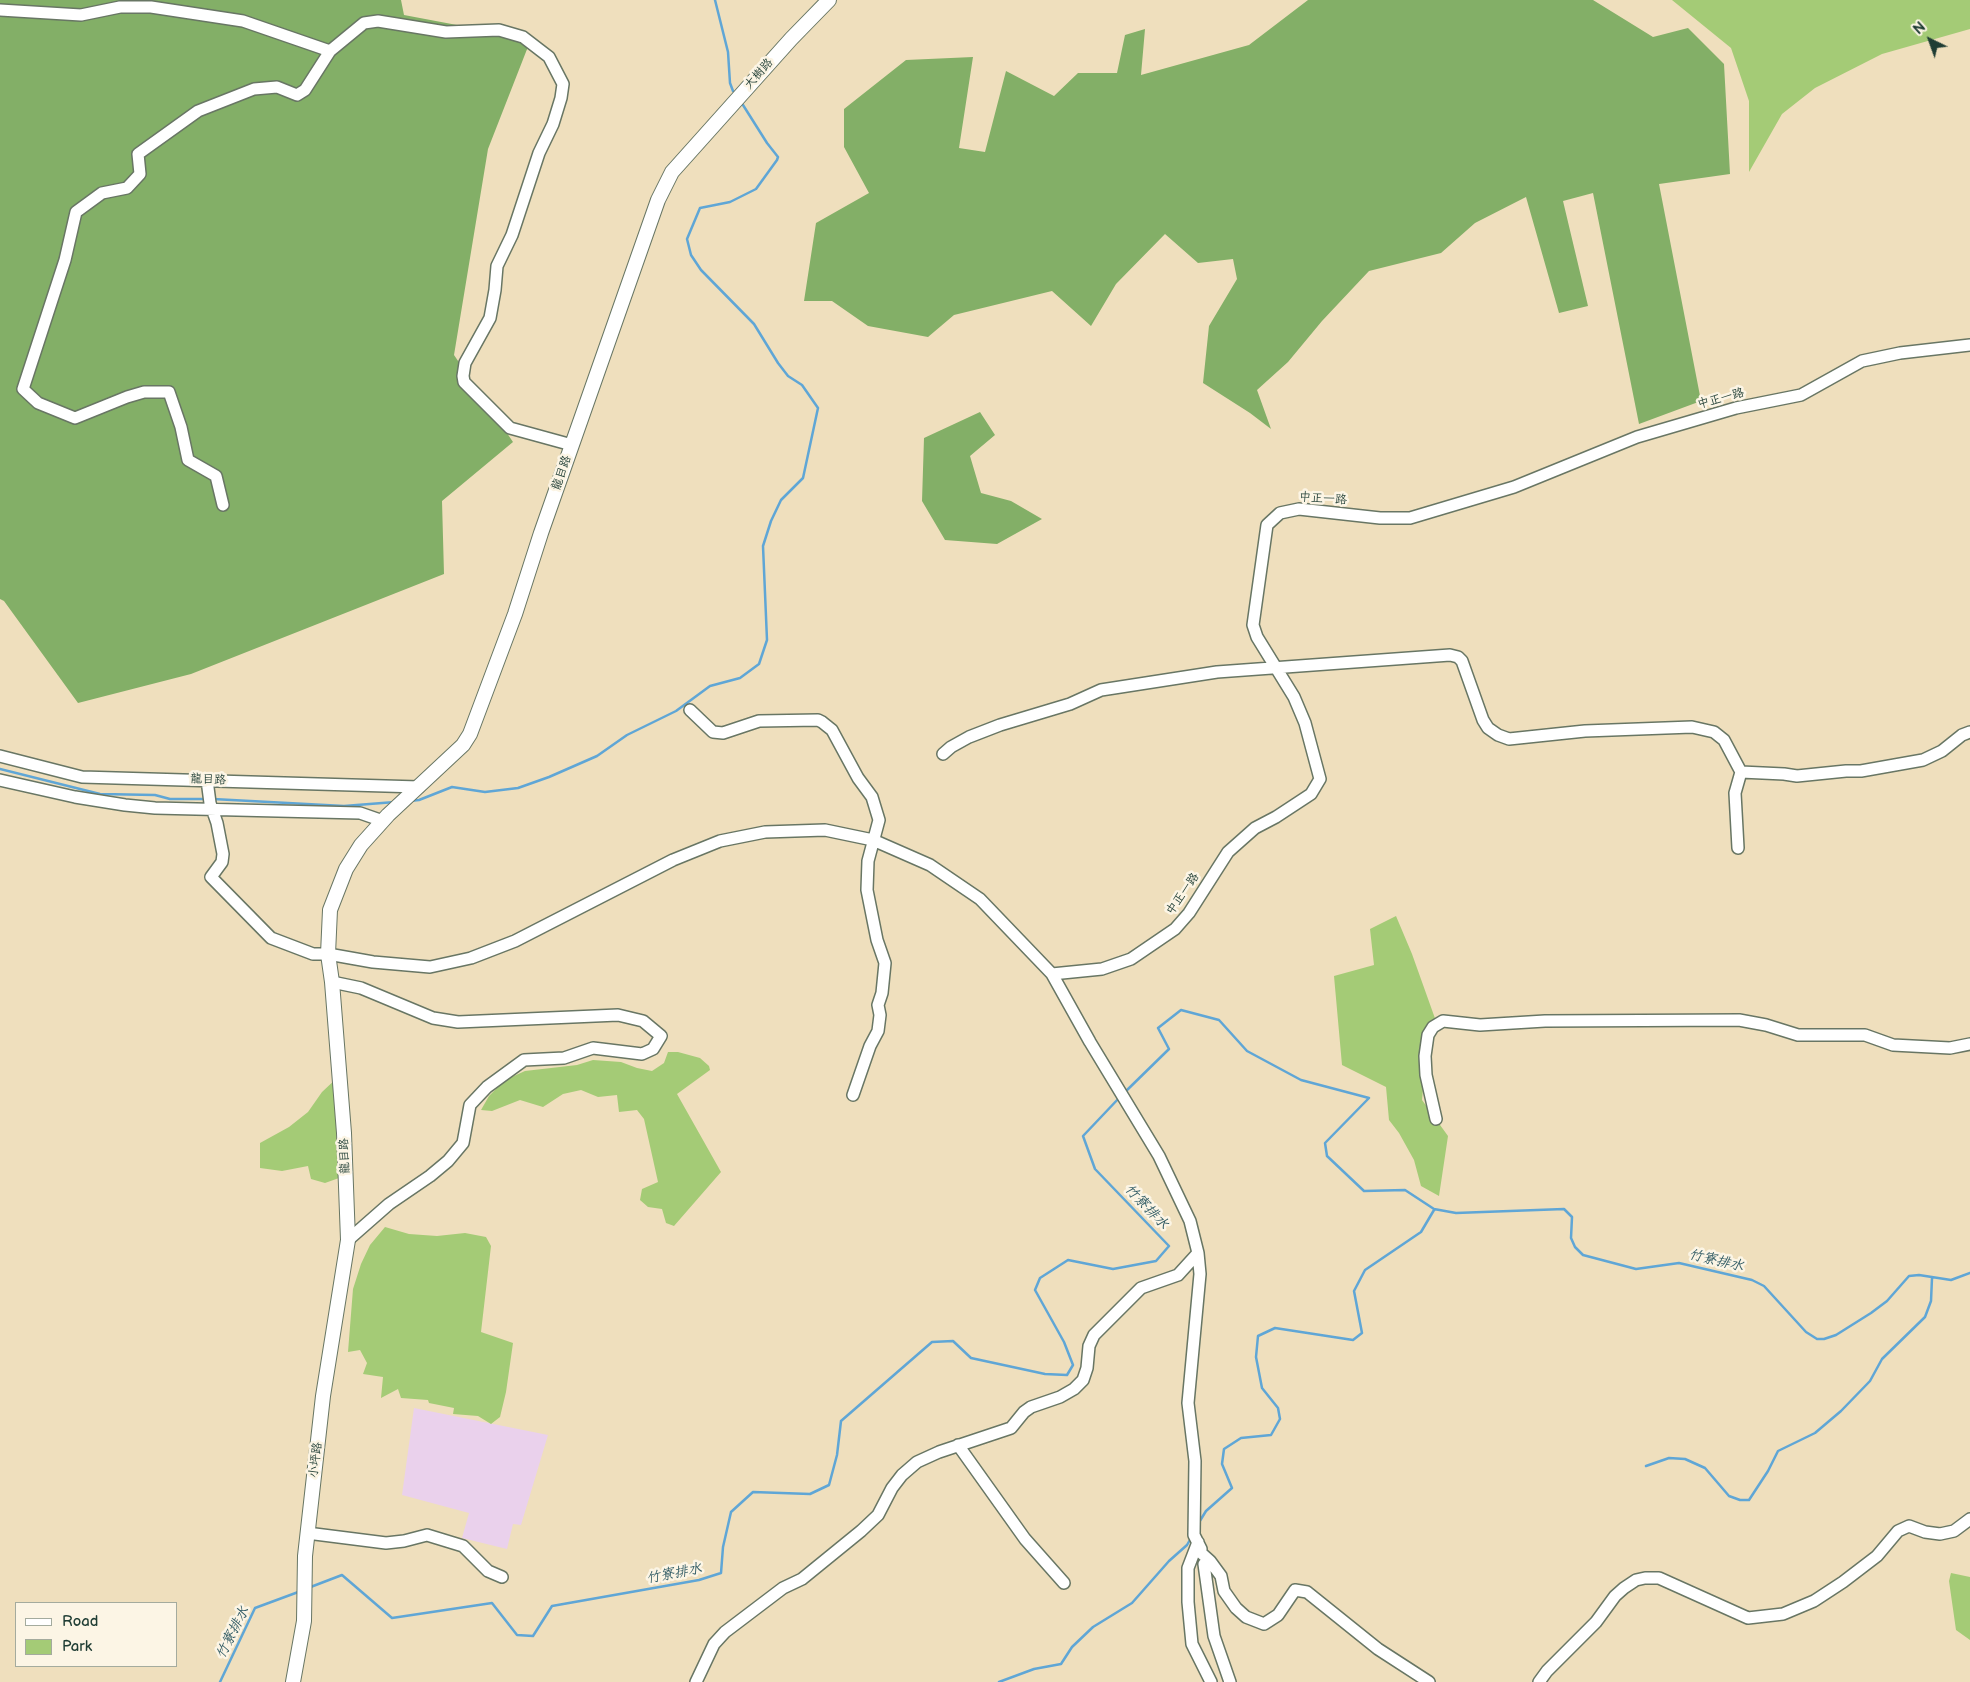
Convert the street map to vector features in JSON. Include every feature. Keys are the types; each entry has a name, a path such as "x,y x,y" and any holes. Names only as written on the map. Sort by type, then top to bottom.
{"street":[{"name":"大樹路","path":"691,149 829,0"},
{"path":"0,10 81,15 120,8 151,7 243,21 330,51"},
{"path":"223,505 216,476 188,460 181,428 169,392 144,392 75,418 38,403 23,389 66,260 76,212 102,193 126,188 140,174 138,154 198,110 254,89 277,87 297,94 305,90 330,51 364,23 378,21 446,32 499,30 523,37 549,57 563,84 553,124 540,153 512,235 497,266 490,318 465,363 463,376 464,382 510,428 572,445"},
{"name":"龍目路","path":"348,1240 344,1133 328,954 330,910 346,869 361,845 385,818 463,745 470,734 516,614 572,445 658,200 672,172 691,149"},
{"name":"中正一路","path":"1052,974 1102,969 1131,959 1175,928 1189,913 1228,852 1254,828 1276,817 1312,794 1320,779 1305,724 1294,697 1257,637 1253,625 1267,525 1280,513 1299,509 1380,518 1410,518 1514,487 1637,437 1736,408 1801,395 1862,361 1900,353 1970,344"},
{"path":"943,754 969,737 1000,725 1070,704 1101,690 1217,672 1434,655 1458,657 1462,661 1483,720 1488,728 1509,739 1585,731 1692,727 1714,732 1724,740 1741,772 1735,793 1738,848"},
{"path":"690,710 713,732 723,733 759,721 818,720 828,725 858,778 872,797 879,820 868,861 867,890 885,963 882,993 878,1005 880,1015 878,1031 870,1046 853,1095"},
{"path":"1741,772 1797,776 1861,771 1923,760 1942,751 1962,735 1970,732"},
{"name":"龍目路","path":"0,756 81,780 419,787"},
{"path":"0,780 75,796 140,806 211,806 360,813 385,818"},
{"path":"75,796 81,780"},
{"path":"207,783 224,854 222,862 211,878 271,938 313,954 328,954 373,962 430,967 471,958 515,941 673,860 720,841 765,832 825,830 873,840 930,865 980,899 1052,974 1159,1156 1190,1221 1198,1253 1200,1274 1188,1403 1195,1461 1194,1522 1200,1552 1210,1561 1221,1576 1224,1590 1236,1608 1246,1617 1264,1624 1278,1615 1295,1590 1306,1592 1378,1649 1429,1682"},
{"path":"332,982 361,988 433,1018 450,1021 618,1015 643,1021 661,1036 654,1049 642,1054 593,1048 564,1058 524,1060 487,1086 470,1105 463,1144 448,1161 430,1176 389,1204 348,1240"},
{"path":"1436,1119 1426,1075 1426,1056 1428,1035 1433,1028 1443,1021 1480,1025 1545,1021 1739,1020 1766,1025 1798,1035 1866,1035 1893,1045 1950,1048 1970,1044"},
{"name":"小坪路","path":"293,1682 304,1621 307,1533 324,1396 348,1240"},
{"path":"696,1682 714,1644 725,1632 783,1588 802,1580 861,1531 878,1515 892,1488 902,1475 917,1462 958,1445 1011,1428 1024,1412 1031,1407 1060,1397 1074,1389 1083,1380 1087,1368 1089,1346 1094,1335 1141,1288 1178,1275 1198,1253"},
{"path":"958,1445 1025,1539 1064,1583"},
{"path":"1539,1682 1547,1671 1596,1622 1615,1596 1636,1580 1659,1578 1748,1618 1783,1614 1814,1600 1843,1582 1877,1556 1898,1531 1908,1526 1925,1532 1940,1534 1954,1531 1970,1519"},
{"path":"307,1533 386,1542 404,1541 427,1535 464,1546 488,1571 502,1577"},
{"path":"1198,1542 1188,1568 1188,1602 1192,1644 1211,1682"},
{"path":"1204,1564 1214,1636 1230,1682"}],"shaded area":[{"path":"414,1408 548,1435 521,1525 513,1524 507,1549 462,1538 469,1513 402,1495"}],"green space":[{"path":"0,0 401,0 404,15 531,39 488,149 454,355 513,442 442,501 444,574 191,674 78,703 4,601 0,599"},
{"path":"1308,0 1593,0 1653,37 1688,28 1724,64 1730,174 1659,184 1701,401 1639,424 1593,193 1563,201 1588,306 1559,313 1526,197 1475,223 1441,253 1369,271 1322,321 1288,362 1257,390 1271,429 1203,383 1209,326 1237,279 1233,259 1198,263 1165,234 1116,284 1091,326 1052,291 954,315 928,337 868,326 832,301 804,301 816,223 869,193 844,147 844,109 906,60 973,57 959,148 985,152 1006,71 1054,96 1078,73 1117,73 1125,35 1145,29 1141,75 1249,45"},
{"path":"1672,0 1970,0 1970,29 1882,54 1815,88 1782,114 1749,172 1749,101 1731,48"},
{"path":"980,412 995,435 970,456 981,493 1011,501 1042,519 997,544 945,540 922,501 924,438"},
{"path":"1396,916 1437,1024 1426,1055 1422,1100 1448,1136 1439,1196 1421,1186 1414,1160 1399,1133 1389,1120 1386,1087 1342,1065 1334,976 1374,965 1370,929"},
{"path":"668,1052 678,1052 700,1058 709,1066 710,1070 677,1094 721,1172 674,1226 666,1223 662,1209 648,1207 640,1200 642,1189 658,1182 644,1119 637,1110 619,1112 617,1095 598,1097 581,1090 563,1094 543,1107 520,1100 492,1111 481,1110 489,1096 505,1080 525,1071 577,1065 593,1060 621,1062 652,1071 664,1063"},
{"path":"338,1077 336,1142 339,1178 325,1183 311,1179 308,1166 282,1171 260,1168 260,1143 289,1127 308,1112 322,1092"},
{"path":"385,1227 409,1234 437,1236 465,1233 486,1237 491,1246 481,1332 513,1343 506,1392 500,1417 491,1424 478,1416 453,1414 454,1408 429,1403 428,1400 401,1398 398,1389 381,1398 383,1377 363,1374 367,1363 360,1350 348,1352 353,1289 361,1264 370,1245"},
{"path":"1951,1573 1970,1577 1970,1640 1956,1630 1949,1581"}],"waterway":[{"path":"715,0 728,52 730,83 733,91"},
{"path":"410,801 419,800 452,787 485,792 518,788 549,777 597,756 627,735 676,711 710,686 740,678 759,664 767,640 763,546 771,521 781,500 803,478 818,408 802,385 788,376 778,363 754,324 701,270 691,255 687,239 700,208 730,202 756,189 777,160 778,157 743,105"},
{"path":"0,769 100,794 155,795 170,799 205,799"},
{"path":"213,799 344,806 395,802"},
{"name":"竹寮排水","path":"1124,1093 1169,1049 1158,1028 1181,1010 1219,1020 1247,1051 1301,1080 1369,1098 1325,1143 1327,1156 1364,1191 1405,1190 1434,1209 1456,1213 1564,1209 1572,1217 1571,1238 1575,1247 1583,1255 1636,1269 1679,1263 1752,1280 1764,1286 1806,1332 1817,1339 1836,1335 1871,1313 1887,1301 1909,1276 1919,1275 1951,1280 1970,1273"},
{"name":"竹寮排水","path":"308,1588 342,1575 392,1618 492,1603 517,1635 533,1636 552,1606 699,1580 721,1573 723,1547 731,1512 753,1492 810,1494 829,1485 837,1455 841,1421 932,1342 953,1341 971,1358 1045,1374 1067,1375 1073,1365 1064,1342 1035,1290 1040,1278 1068,1260 1113,1269 1156,1261 1169,1246 1095,1169 1083,1136 1120,1097"},
{"path":"1198,1524 1206,1511 1232,1488 1222,1464 1224,1449 1241,1438 1271,1435 1280,1419 1278,1408 1262,1388 1256,1357 1258,1336 1275,1328 1353,1340 1362,1333 1354,1291 1365,1270 1421,1232 1434,1210"},
{"path":"1646,1466 1669,1458 1685,1459 1705,1468 1729,1496 1740,1500 1749,1500 1768,1471 1778,1451 1815,1433 1841,1411 1870,1381 1882,1359 1925,1317 1931,1301 1932,1278"},
{"path":"999,1682 1034,1669 1061,1664 1072,1647 1093,1627 1132,1603 1169,1561 1187,1545 1191,1538"},
{"name":"竹寮排水","path":"220,1682 255,1608 301,1591"}]}
